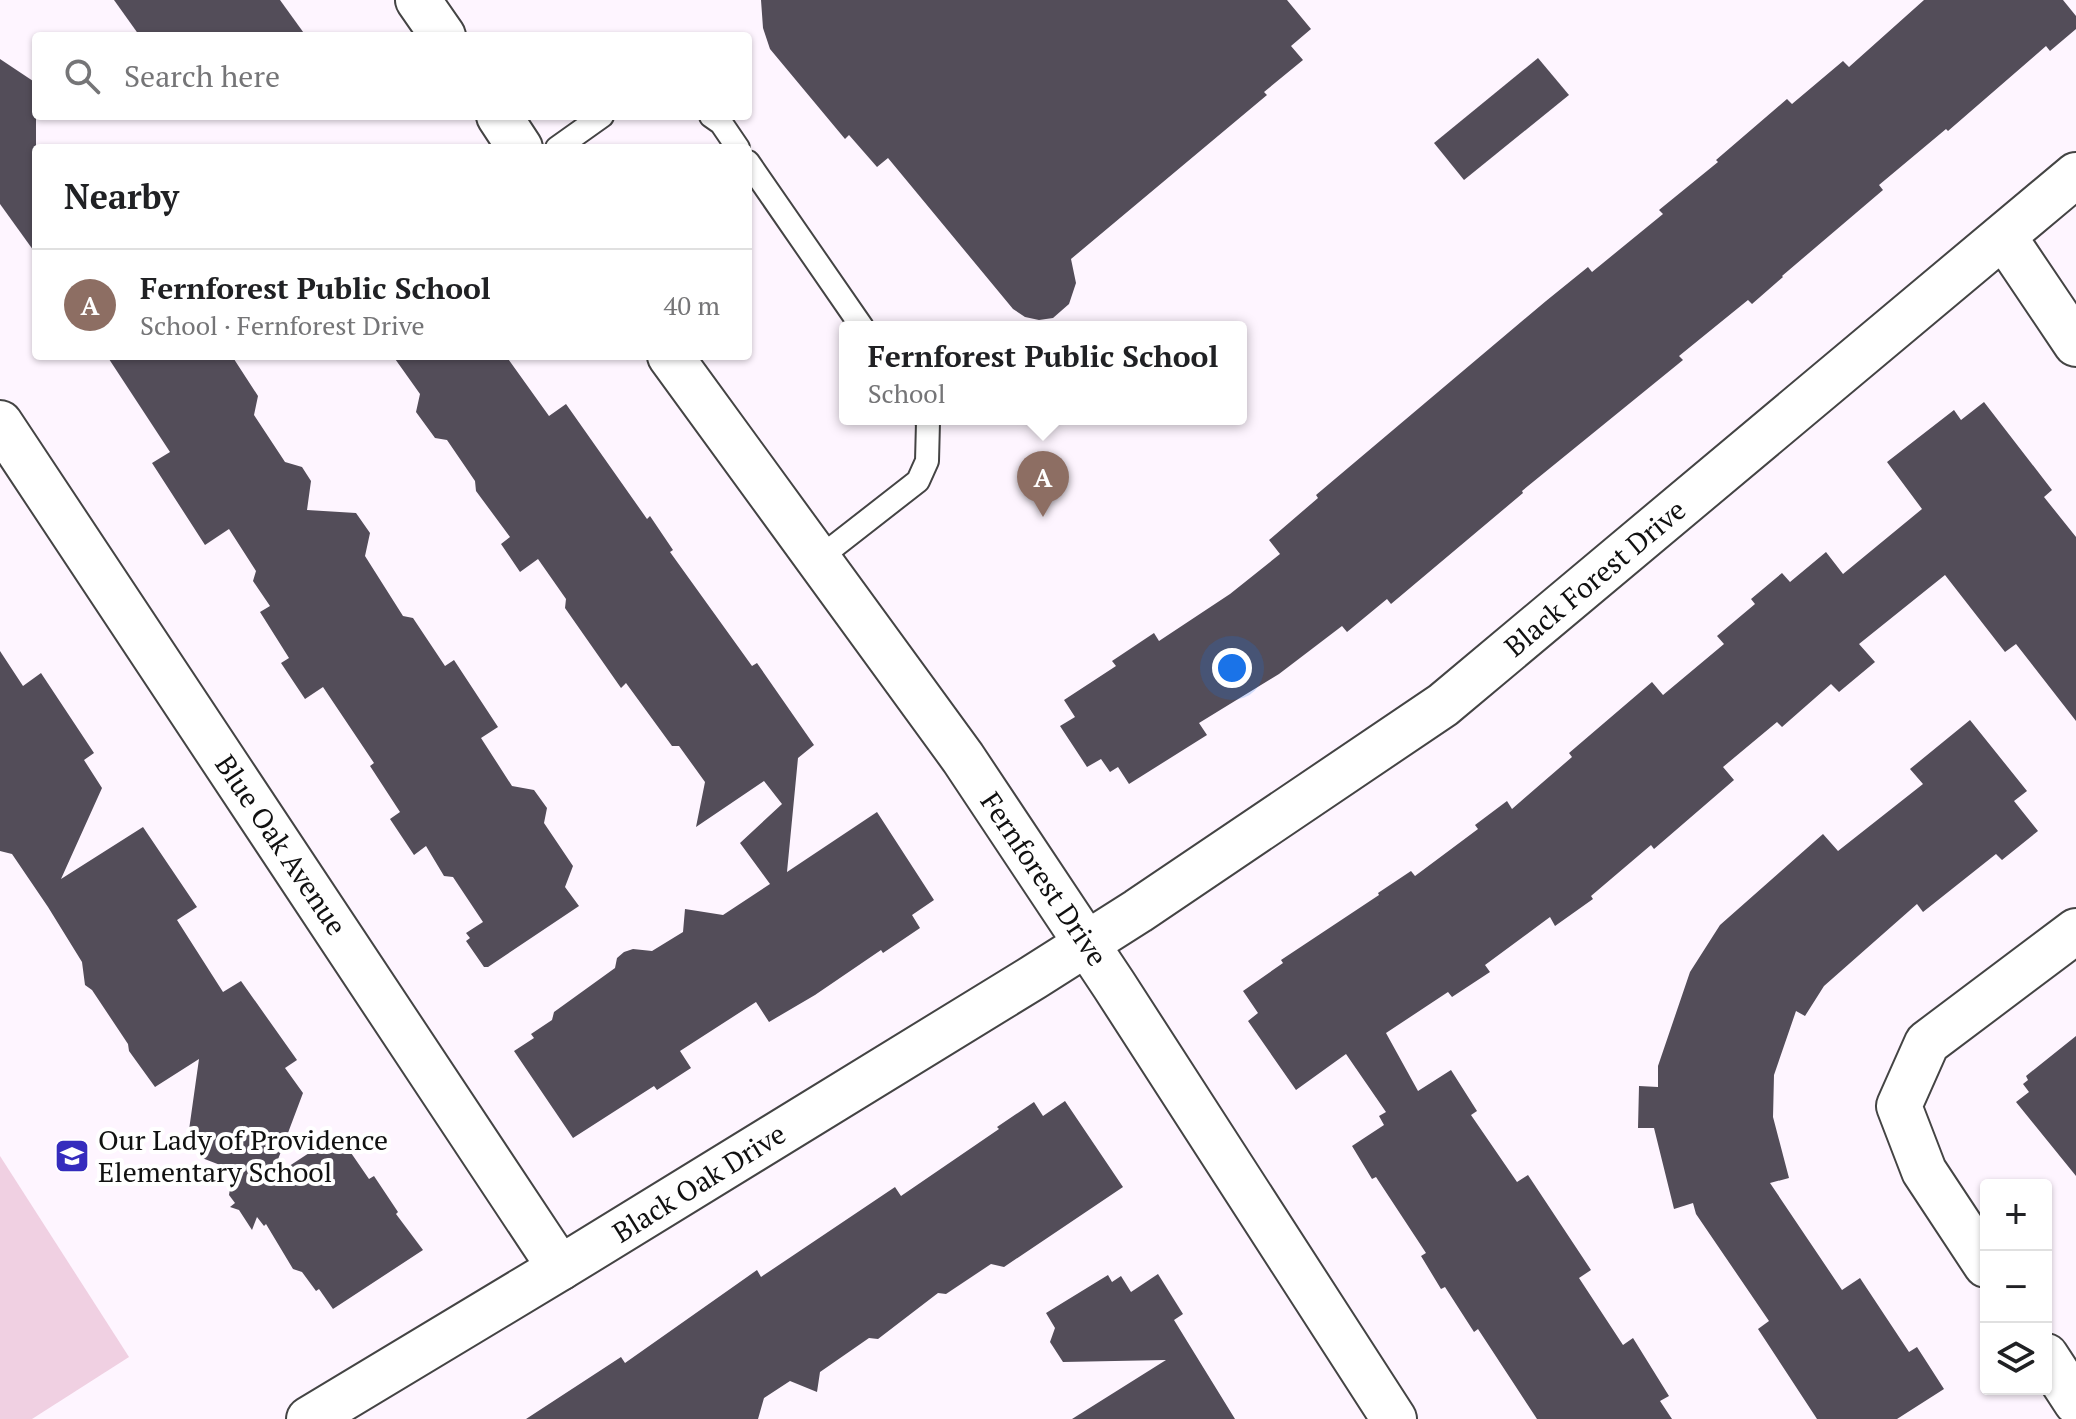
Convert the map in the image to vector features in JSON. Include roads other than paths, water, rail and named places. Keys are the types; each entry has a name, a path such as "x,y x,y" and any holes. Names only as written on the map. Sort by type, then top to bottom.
{"street":[{"path":"418,0 440,32"},
{"path":"502,120 517,144"},
{"name":"Black Forest Drive","path":"1086,944 1443,705 2076,175"},
{"path":"2004,237 2076,344"},
{"name":"Fernforest Drive","path":"673,360 963,758 1394,1419"},
{"name":"Blue Oak Avenue","path":"0,423 560,1268"},
{"path":"1980,1256 1924,1171 1899,1106 1927,1043 2076,931"},
{"name":"Black Oak Drive","path":"309,1419 1086,944"},
{"path":"2052,1365 2076,1402"}],"lane":[{"path":"563,144 596,120"},
{"path":"717,120 735,144"},
{"path":"752,168 858,321"},
{"path":"818,559 918,481 927,461 928,425"}],"place":[{"name":"Fernforest Public School","path":"1043,517"},
{"name":"Our Lady of Providence Elementary School","path":"72,1156"}]}
